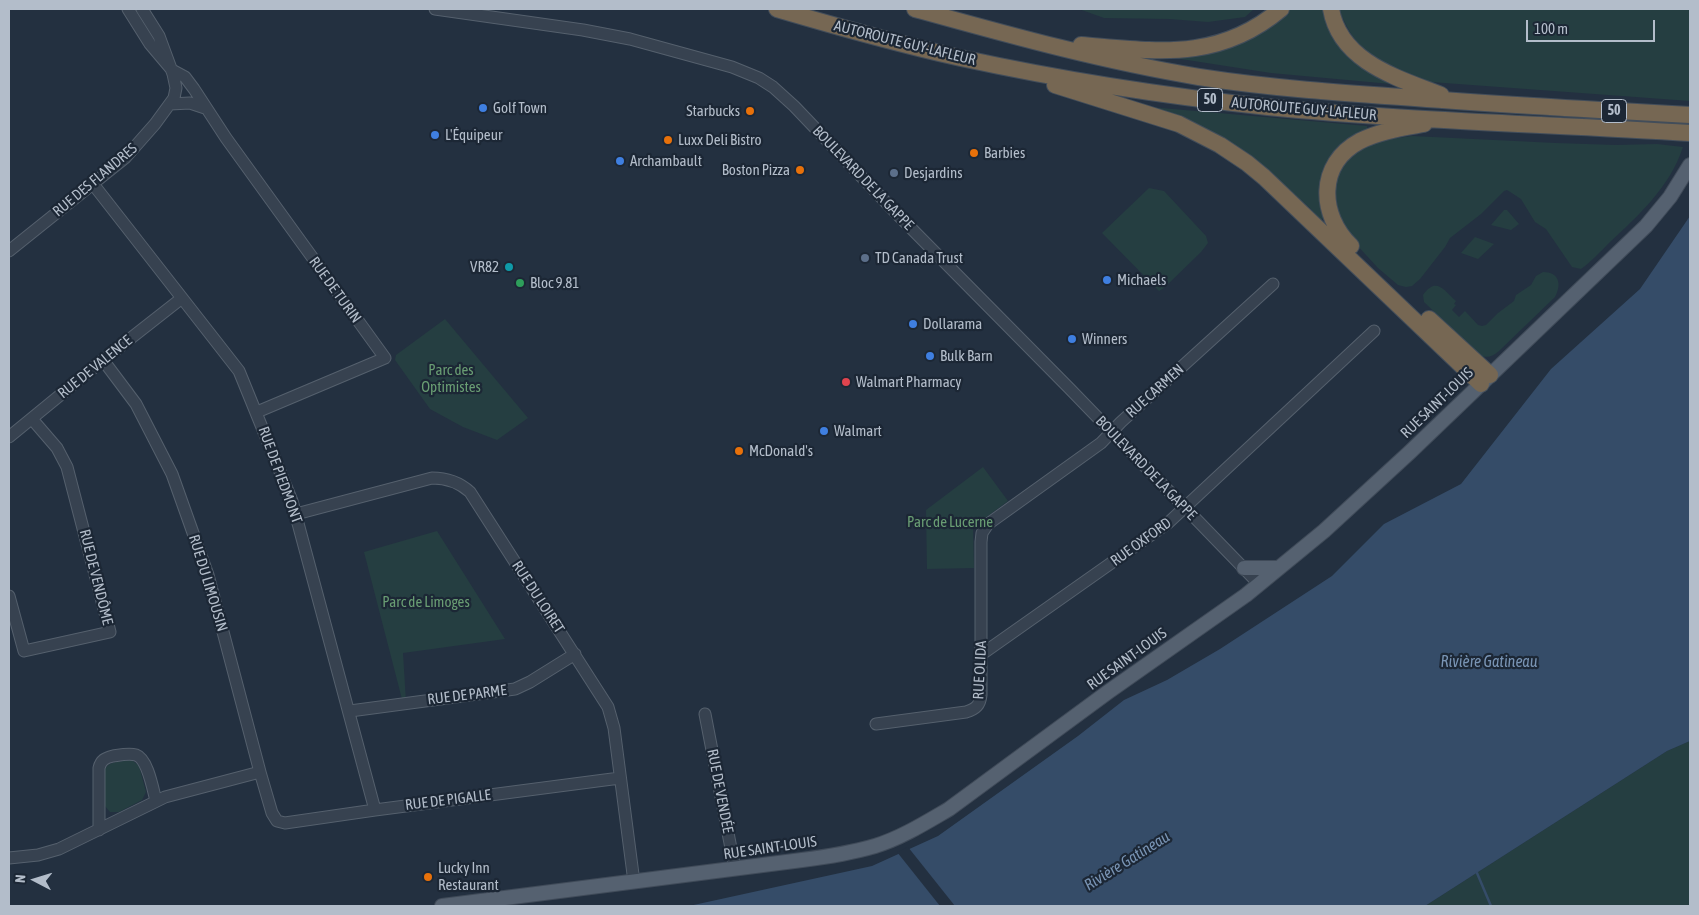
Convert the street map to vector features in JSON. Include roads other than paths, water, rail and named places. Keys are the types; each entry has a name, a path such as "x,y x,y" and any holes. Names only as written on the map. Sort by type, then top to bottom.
{"highway":[{"name":"AUTOROUTE GUY-LAFLEUR","path":"777,9 896,42 978,62 1067,79 1209,100 1292,109 1683,133"},
{"name":"AUTOROUTE GUY-LAFLEUR","path":"915,9 1030,41 1144,67 1232,81 1330,92 1686,115"},
{"path":"1030,41 1158,51 1192,49 1235,38 1259,25 1281,9"},
{"path":"1331,9 1338,31 1352,49 1369,63 1391,75 1457,101"},
{"path":"978,62 1169,120 1189,128 1220,145 1248,163 1264,177 1486,379"},
{"path":"1444,119 1388,131 1354,145 1341,157 1332,172 1327,189 1327,203 1333,222 1344,239 1486,379"}],"main road":[{"name":"RUE SAINT-LOUIS","path":"442,906 806,860 858,851 884,842 921,825 973,792 1108,692 1232,605 1324,532 1654,217 1674,192 1690,166"},
{"path":"1244,568 1278,568"}],"street":[{"name":"RUE DE TURIN","path":"128,9 150,44 172,70 185,77 202,100 205,108 385,358 257,412"},
{"name":"RUE DE TURIN","path":"142,9 158,36 172,70"},
{"name":"BOULEVARD DE LA GAPPE","path":"435,9 583,30 618,37 718,62 759,78 794,106 892,209 1259,584"},
{"name":"RUE DES FLANDRES","path":"9,251 132,151 170,104 175,95 176,88 172,70"},
{"path":"170,104 190,103 205,108"},
{"name":"RUE DE PIEDMONT","path":"93,184 235,365 257,412 296,514 375,810"},
{"name":"RUE CARMEN","path":"984,529 988,524 1101,443 1273,284"},
{"name":"RUE DE VALENCE","path":"9,438 103,360 182,298"},
{"name":"RUE OXFORD","path":"982,654 1175,518 1184,507 1374,331"},
{"name":"RUE DU LIMOUSIN","path":"103,360 136,404 172,474 211,587 260,772 272,813 277,822"},
{"name":"RUE DE VENDÔME","path":"9,596 24,651 110,632 67,468 57,448 32,419"},
{"name":"RUE DU LOIRET","path":"296,514 422,480 440,478 458,482 470,492 608,707 614,728 634,882"},
{"name":"RUE OLIDA","path":"876,724 973,710 978,707 981,701 981,542 984,529"},
{"name":"RUE DE PARME","path":"350,711 515,689 530,682 575,654"},
{"name":"RUE DE VENDÉE","path":"705,714 735,869"},
{"path":"99,830 98,768 103,759 131,754 140,756 146,764 156,801"},
{"path":"9,858 54,851 69,846 165,797 260,772"},
{"name":"RUE DE PIGALLE","path":"277,822 285,823 620,778"}],"water":[{"name":"Rivière Gatineau","path":"1690,216 1690,741 1667,751 1425,906 689,906 872,866 938,836 1078,736 1124,700 1167,680 1220,649 1332,576 1384,524 1461,484 1551,369 1640,289"}],"waterway":[{"path":"1477,873 1491,906"}],"place":[{"name":"Golf Town","path":"483,108"},
{"name":"Starbucks","path":"750,111"},
{"name":"L'Équipeur","path":"435,135"},
{"name":"Luxx Deli Bistro","path":"668,140"},
{"name":"Barbies","path":"974,153"},
{"name":"Archambault","path":"620,161"},
{"name":"Boston Pizza","path":"800,170"},
{"name":"Desjardins","path":"894,173"},
{"name":"TD Canada Trust","path":"865,258"},
{"name":"VR82","path":"509,267"},
{"name":"Michaels","path":"1107,280"},
{"name":"Bloc 9.81","path":"520,283"},
{"name":"Dollarama","path":"913,324"},
{"name":"Winners","path":"1072,339"},
{"name":"Bulk Barn","path":"930,356"},
{"name":"Walmart Pharmacy","path":"846,382"},
{"name":"Walmart","path":"824,431"},
{"name":"McDonald's","path":"739,451"},
{"name":"Lucky Inn Restaurant","path":"428,877"}],"park label":[{"name":"Parc des Optimistes","path":"451,378"},
{"name":"Parc de Lucerne","path":"950,522"},
{"name":"Parc de Limoges","path":"426,602"}]}
